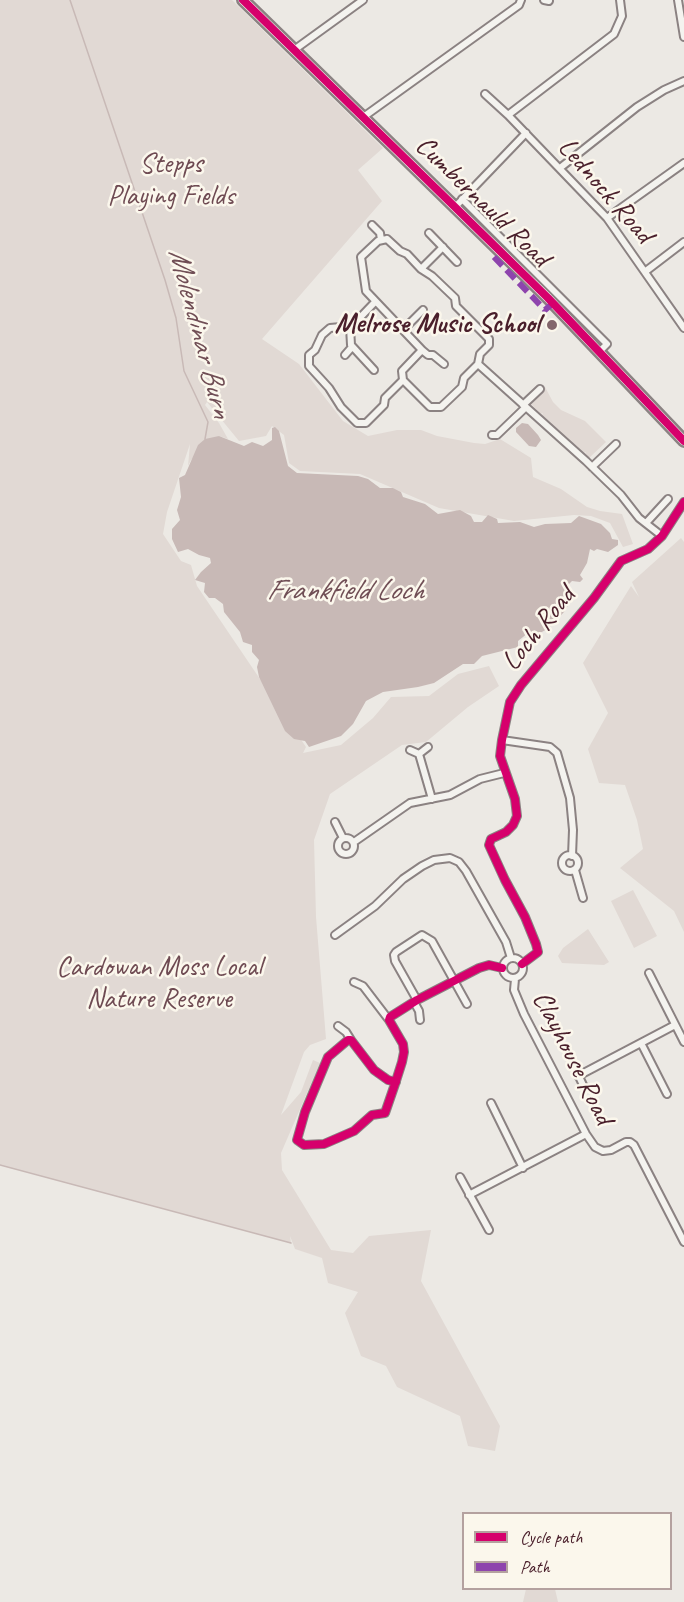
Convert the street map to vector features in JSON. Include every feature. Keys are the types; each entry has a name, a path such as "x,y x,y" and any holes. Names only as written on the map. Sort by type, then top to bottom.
{"main road":[{"name":"Cumbernauld Road","path":"243,0 600,351 684,441"}],"street":[{"path":"294,50 363,0"},
{"path":"362,118 519,5 521,0"},
{"path":"508,115 614,34 622,16 620,0"},
{"path":"678,0 684,37"},
{"path":"560,168 637,107 664,90 684,81"},
{"name":"Lednock Road","path":"485,94 607,218 683,326"},
{"path":"455,207 526,134"},
{"path":"607,218 684,163"},
{"name":"Cumbernauld Road","path":"462,199 607,344 600,351"},
{"path":"372,225 380,233 381,240"},
{"path":"429,233 457,262"},
{"path":"422,350 402,371 403,380 430,408 441,407 462,387 464,378 478,364 480,354 489,345 489,339 456,306 454,298 432,276 387,238 381,240 361,257 366,291 422,350 428,355 434,355 444,364"},
{"path":"646,271 684,242"},
{"path":"421,269 443,247"},
{"path":"375,302 350,327 330,328 322,335 315,350 309,355 309,366 329,388 341,407 357,423 366,423 384,405 385,398 403,380"},
{"path":"403,330 423,310"},
{"path":"350,327 352,347 374,370"},
{"path":"345,355 352,347"},
{"path":"478,364 592,467 646,523 662,536"},
{"path":"492,435 497,435 540,388"},
{"path":"592,467 616,444"},
{"path":"646,523 668,499"},
{"name":"Loch Road","path":"522,964 538,952 536,944 489,845 491,839 506,832 513,825 517,816 515,799 500,756 510,702 521,685 594,598 621,561 648,549 662,536 684,502"},
{"path":"502,740 550,747 557,753 570,798 573,830 572,856"},
{"path":"419,753 428,747"},
{"path":"410,750 419,753"},
{"path":"419,753 432,798"},
{"path":"354,842 350,838 343,838 338,847 343,853 348,854 353,851 354,842 410,803 450,795 480,779 504,772"},
{"path":"335,822 343,838"},
{"path":"572,856 565,858 562,865 567,871 575,870"},
{"path":"572,856 578,861 575,870 583,898"},
{"path":"335,935 375,906 403,879 422,866 434,860 450,858 459,862 466,871 506,942 511,958"},
{"path":"420,1020 415,1001 394,955 396,951 418,936 426,936 432,941 466,1004"},
{"path":"511,958 519,960 522,964 522,972 515,979 505,976 502,968 505,961 511,958"},
{"path":"389,1020 390,1017 415,1001 484,966 502,968"},
{"path":"649,973 684,1042"},
{"name":"Clayhouse Road","path":"515,979 514,990 524,1014 586,1134 595,1147 603,1151 611,1150 626,1142 634,1145 684,1242"},
{"path":"351,1040 328,1057 297,1136 299,1142 304,1145 324,1144 354,1131 372,1115 385,1113 396,1082 404,1052 403,1044 389,1020 363,986 354,982"},
{"path":"578,1076 675,1025"},
{"path":"338,1026 346,1032 374,1070 388,1080 396,1082"},
{"path":"642,1043 667,1094"},
{"path":"573,1064 583,1086"},
{"path":"491,1103 523,1168"},
{"path":"469,1196 586,1134"},
{"path":"460,1177 489,1230"}],"green space":[{"path":"0,0 232,0 383,148 358,170 382,201 262,339 299,364 343,421 368,436 397,430 421,430 437,436 474,443 485,444 500,439 531,458 533,477 561,489 587,507 622,514 633,544 623,547 610,523 591,516 574,515 514,521 439,508 360,474 300,471 289,463 284,435 272,426 266,436 239,441 207,402 205,405 228,439 219,436 191,460 188,466 190,444 167,512 163,534 181,561 191,565 197,586 306,747 303,753 341,745 373,718 391,697 429,696 458,674 489,666 499,686 468,707 426,742 402,745 330,794 314,840 316,917 326,1039 310,1045 304,1052 281,1115 301,1092 313,1060 320,1063 281,1153 282,1170 331,1250 353,1253 369,1236 431,1230 421,1281 500,1426 495,1451 468,1446 460,1416 397,1387 386,1366 361,1356 345,1313 358,1292 328,1283 322,1258 295,1249 290,1236 291,1243 0,1165"},
{"path":"545,387 553,402 561,410 585,421 606,442 589,458 586,452 584,453 529,402"},
{"path":"681,538 684,542 684,932 674,911 620,868 643,849 637,820 625,785 599,783 588,749 608,713 583,663 631,586 639,597 632,582"},
{"path":"633,890 657,936 634,948 611,901"},
{"path":"588,929 609,962 604,965 562,963 558,956 563,948"},
{"path":"526,1590 555,1590 558,1602 523,1602"}],"water":[{"path":"522,423 528,424 541,440 536,447 529,446 516,432 516,428"},
{"name":"Frankfield Loch","path":"275,427 279,431 288,466 297,473 358,476 368,479 380,488 393,488 401,492 403,497 425,504 438,514 460,510 471,516 474,522 482,522 488,515 497,519 498,523 520,522 534,527 545,524 571,523 579,516 601,524 610,533 612,539 618,540 618,545 608,552 590,549 587,563 580,575 583,579 580,582 572,581 568,585 565,596 571,601 549,628 540,633 528,633 518,641 518,647 482,656 474,664 463,664 434,683 383,692 366,701 353,724 341,736 309,747 305,741 294,739 285,731 259,677 257,667 259,660 252,652 252,645 243,642 240,632 224,612 223,604 215,598 209,598 204,592 205,583 195,580 211,563 210,558 188,549 178,552 172,539 172,529 180,520 177,510 181,497 179,478 185,475 198,445 205,439 219,436 244,446 252,442 263,446 272,440 272,428"}],"waterway":[{"name":"Molendinar Burn","path":"70,0 165,280 176,318 184,371 208,422 205,439"},
{"path":"0,1165 291,1243"}],"marked path":[{"path":"494,257 545,310 553,303"}],"cycle path":[{"path":"243,0 548,298 684,441"},
{"path":"522,964 538,952 536,944 489,845 491,839 506,832 513,825 517,816 515,799 500,756 510,702 521,685 594,598 621,561 648,549 662,536 684,502"},
{"path":"396,1082 388,1080 374,1070 351,1040 348,1040 328,1057 305,1112 297,1140 304,1145 324,1144 354,1131 372,1115 385,1113 395,1084 402,1062 404,1052 403,1044 389,1020 390,1017 417,1000 479,968 489,965 502,968"}],"place":[{"name":"Melrose Music School","path":"552,325"}],"park label":[{"name":"Stepps Playing Fields","path":"171,181"},
{"name":"Cardowan Moss Local Nature Reserve","path":"159,984"}]}
